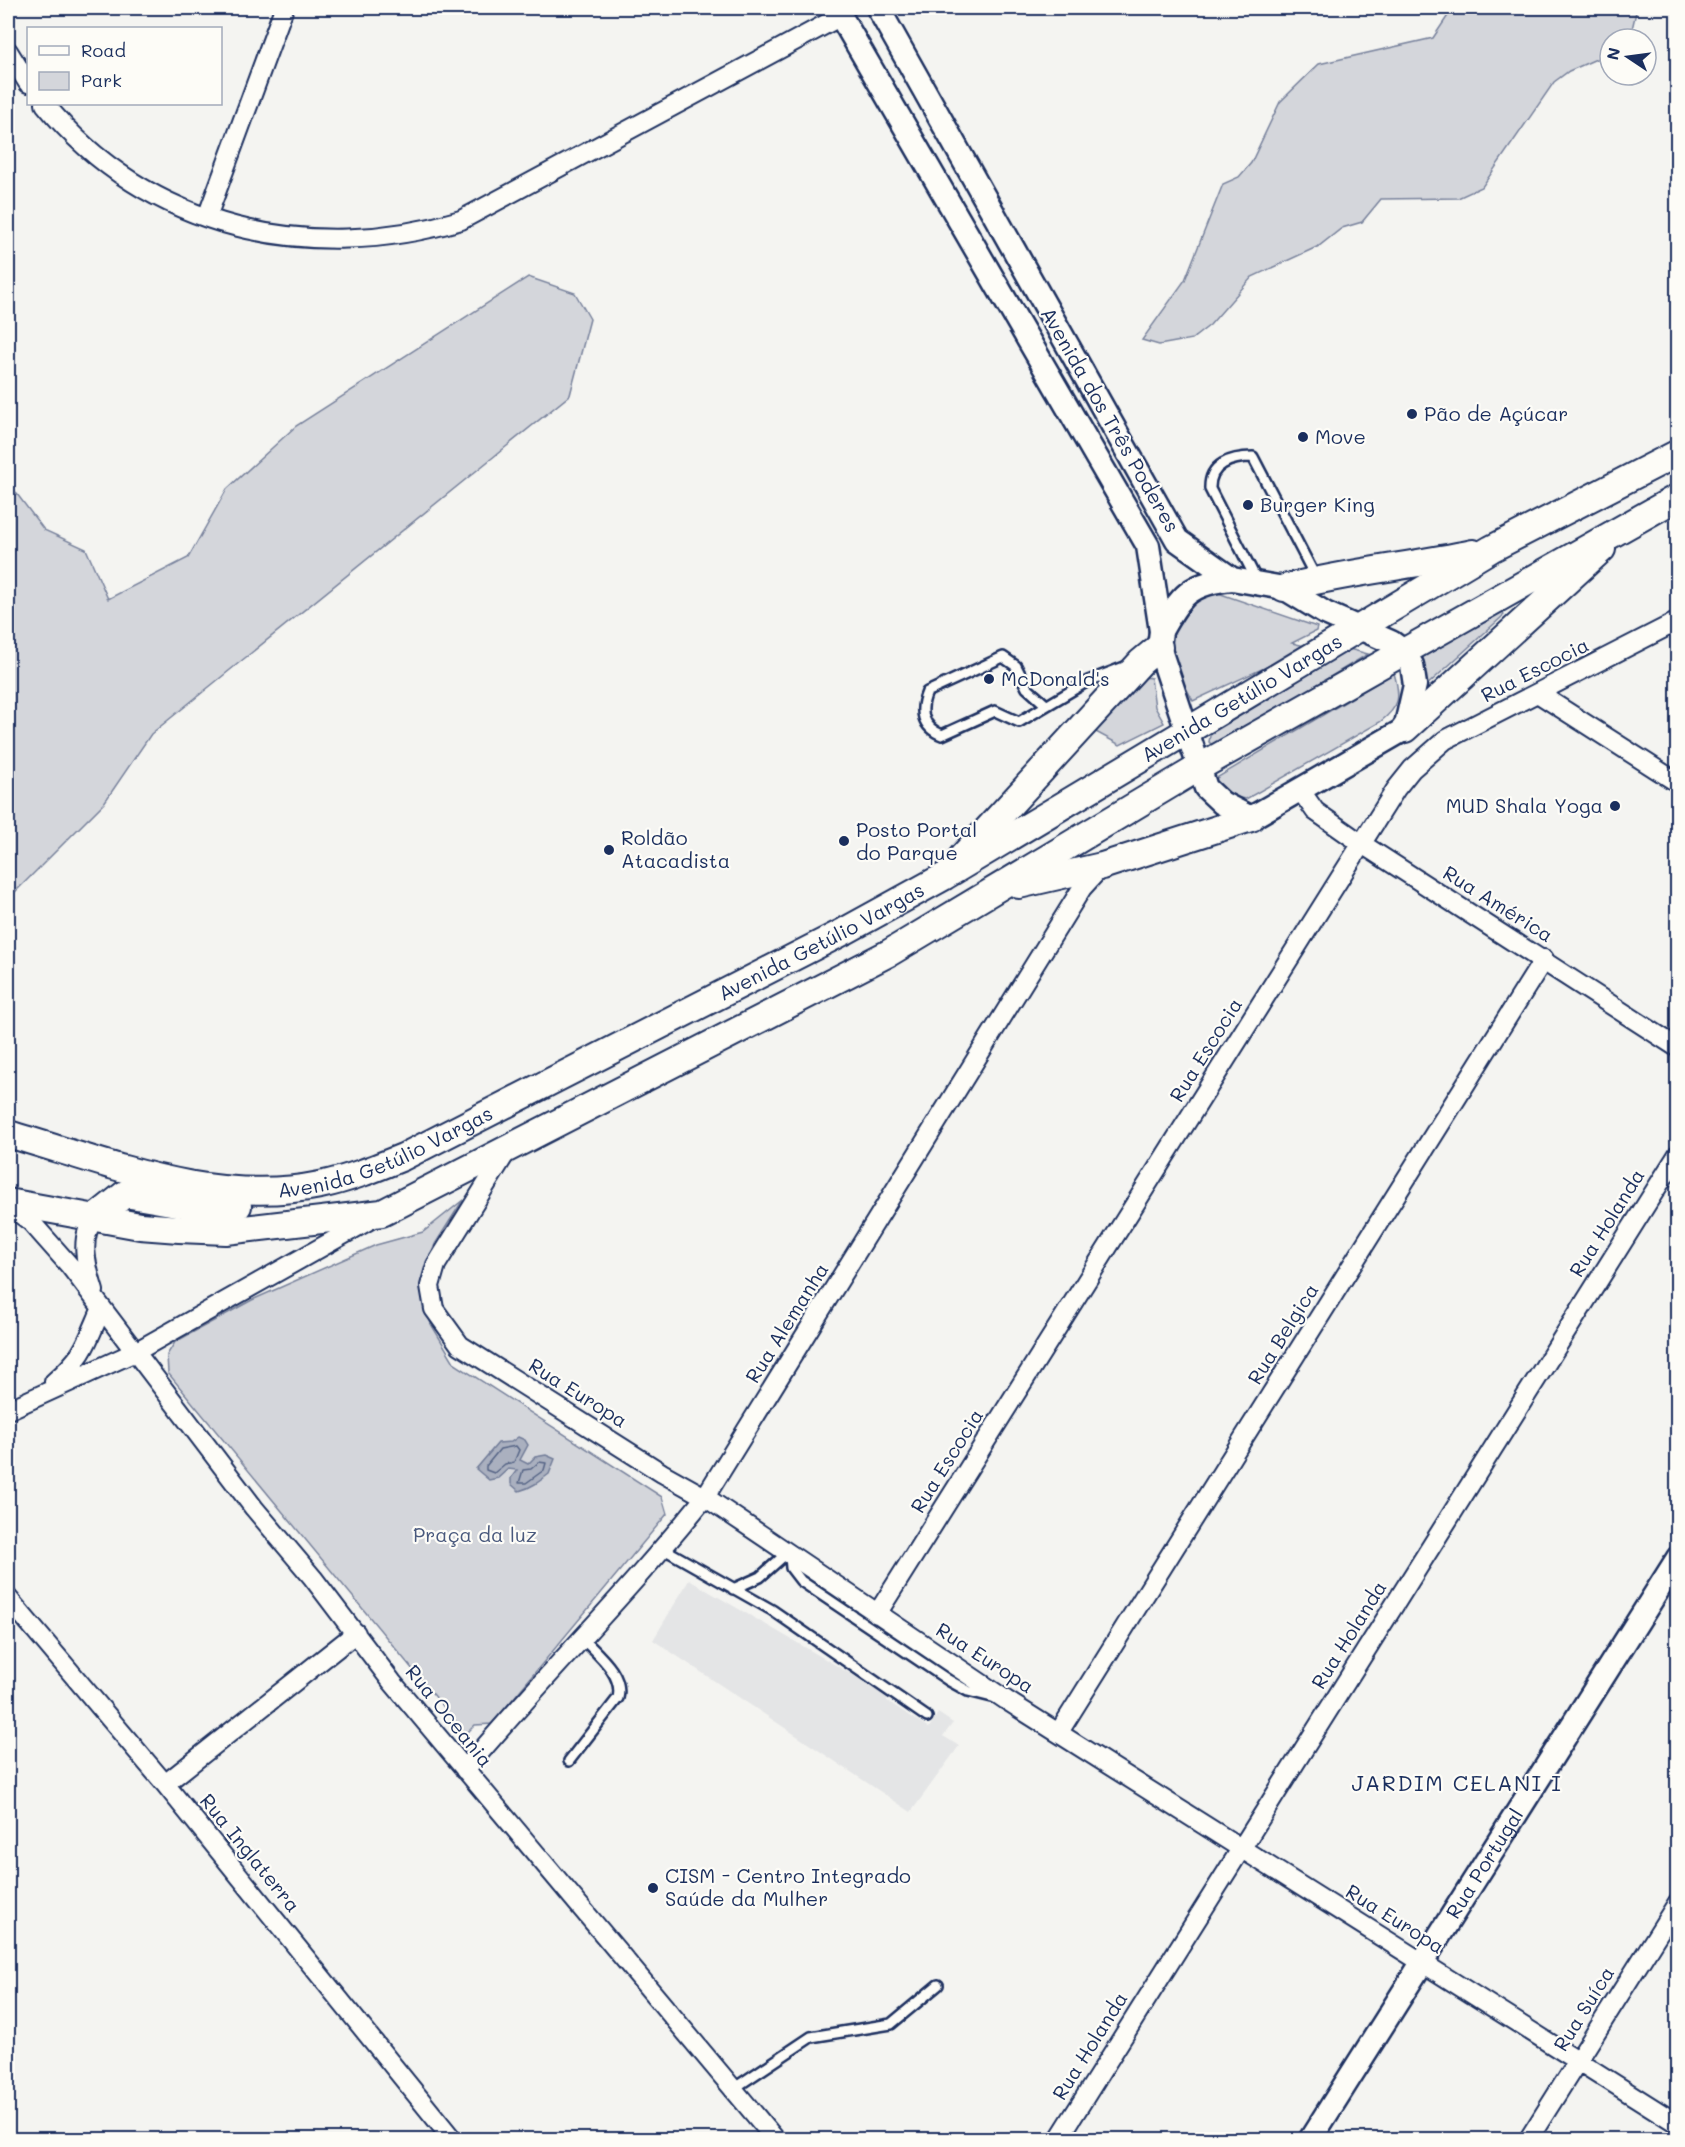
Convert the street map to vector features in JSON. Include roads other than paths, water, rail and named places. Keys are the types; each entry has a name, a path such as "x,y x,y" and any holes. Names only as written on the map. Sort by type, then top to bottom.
{"main road":[{"name":"Avenida Getúlio Vargas","path":"8,1134 165,1181 212,1190 257,1191 318,1186 383,1165 461,1130 945,876 1189,732 1491,549 1677,453"},
{"name":"Avenida Getúlio Vargas","path":"8,1203 140,1226 226,1231 382,1213 507,1151 889,953 1198,768 1402,650 1677,497"},
{"path":"1405,729 1640,516"},
{"path":"1284,588 1491,549"},
{"path":"945,876 1154,647"},
{"path":"990,894 1102,866 1251,818"},
{"path":"96,1218 125,1194 194,1206 282,1205 318,1186"}],"street":[{"path":"207,217 284,8"},
{"name":"Avenida dos Três Poderes","path":"878,8 1178,540 1232,579 1284,588 1325,613 1402,650"},
{"path":"46,105 75,136 130,179 160,196 207,217 257,232 325,241 394,237 461,220 838,12"},
{"name":"Avenida dos Três Poderes","path":"838,12 1148,546 1154,647 1189,732 1198,768 1206,788 1214,797 1251,818"},
{"path":"8,51 27,81"},
{"path":"1154,647 1174,607 1192,588 1206,582 1232,579"},
{"name":"Rua Escocia","path":"877,1614 1396,789 1412,769 1445,740 1539,694 1677,621"},
{"path":"1251,818 1405,729 1415,685 1412,665 1402,650"},
{"path":"1539,694 1677,783"},
{"name":"Rua América","path":"1301,791 1315,811 1362,844 1677,1048"},
{"name":"Rua Alemanha","path":"465,1770 582,1637 664,1549 705,1497 1082,888 1102,866"},
{"name":"Rua Belgica","path":"1059,1732 1544,960"},
{"name":"Rua Europa","path":"507,1151 436,1265 430,1286 434,1309 460,1345 662,1473 705,1497 1006,1700 1677,2124"},
{"name":"Rua Holanda","path":"1058,2139 1677,1154"},
{"name":"Rua Oceania","path":"8,1203 31,1222 70,1266 101,1310 254,1508 356,1633 392,1682 776,2139"},
{"name":"Avenida Getúlio Vargas","path":"8,1410 135,1352 382,1213"},
{"name":"Rua Oceania","path":"96,1218 92,1222 85,1246 87,1268 101,1310"},
{"path":"41,1393 70,1368 88,1345 101,1310"},
{"name":"Rua Portugal","path":"1310,2139 1424,1963 1677,1558"},
{"name":"Rua Inglaterra","path":"8,1598 165,1784 453,2139"},
{"path":"165,1784 356,1633"},
{"name":"Rua Suíca","path":"1528,2139 1677,1902"}],"lane":[{"path":"1259,584 1210,489 1210,478 1215,470 1225,462 1240,457 1253,457 1318,580"},
{"path":"1046,705 1028,688 1016,666 1003,657 927,692 921,708 925,723 933,732 942,735 995,711 1019,722 1101,674 1154,647"},
{"path":"664,1549 772,1610 927,1717"},
{"path":"733,1589 760,1577 789,1554"},
{"path":"789,1554 791,1568 801,1581 948,1680 968,1691 1006,1700"},
{"path":"569,1761 618,1698 621,1687 616,1677 582,1637"},
{"path":"733,2089 795,2045 811,2037 891,2024 938,1985"}],"water":[{"path":"518,1437 525,1440 528,1445 520,1460 528,1464 535,1457 546,1455 555,1459 549,1474 539,1482 519,1491 511,1484 511,1478 517,1470 508,1469 498,1478 489,1480 476,1469 498,1443 511,1442"}],"place":[{"name":"Pão de Açúcar","path":"1412,414"},
{"name":"Move","path":"1303,437"},
{"name":"Burger King","path":"1248,505"},
{"name":"McDonald's","path":"989,679"},
{"name":"MUD Shala Yoga","path":"1615,806"},
{"name":"Posto Portal do Parque","path":"844,841"},
{"name":"Roldão Atacadista","path":"609,850"},
{"name":"CISM - Centro Integrado Saúde da Mulher","path":"653,1888"}],"district":[{"name":"JARDIM CELANI I","path":"1457,1783"}],"park label":[{"name":"Praça da luz","path":"475,1535"}]}
